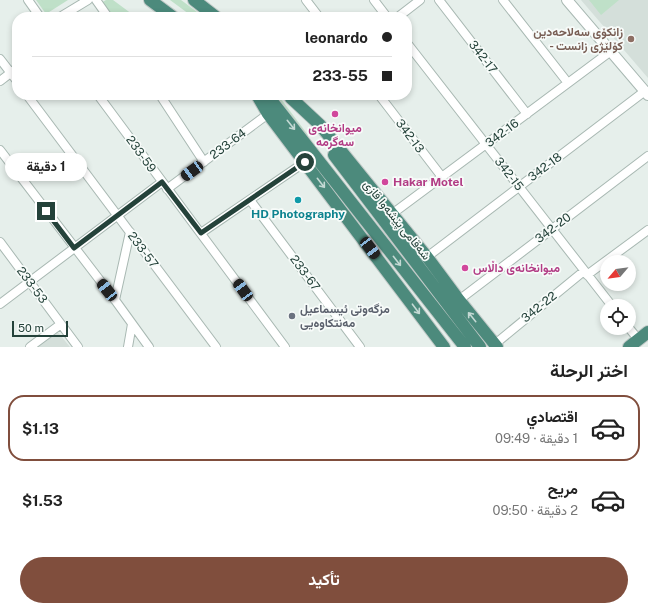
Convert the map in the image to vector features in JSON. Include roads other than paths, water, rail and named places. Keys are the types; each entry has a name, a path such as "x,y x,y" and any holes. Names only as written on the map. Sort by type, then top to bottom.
{"highway":[{"path":"150,0 166,12"},
{"path":"194,0 210,12"},
{"path":"260,100 268,114 444,347"},
{"name":"شەقامی پێشەوا قازی","path":"270,100 465,347"},
{"name":"شەقامی پێشەوا قازی","path":"295,100 480,347"},
{"name":"شەقامی پێشەوا قازی","path":"296,100 320,125 496,345"},
{"path":"633,343 648,332"}],"street":[{"path":"28,0 36,12"},
{"path":"68,12 88,0"},
{"path":"96,0 104,12"},
{"path":"306,0 315,12"},
{"path":"374,0 383,12"},
{"path":"404,12 420,0"},
{"name":"342-17","path":"439,0 527,114"},
{"path":"503,0 568,83"},
{"path":"567,0 646,93"},
{"name":"342-15","path":"412,49 606,299"},
{"name":"342-16","path":"392,214 611,51"},
{"path":"0,59 12,69"},
{"path":"0,81 12,72"},
{"name":"342-18","path":"427,257 646,93"},
{"name":"233-57","path":"31,100 216,347"},
{"name":"233-59","path":"102,100 286,347"},
{"path":"163,100 204,162"},
{"name":"342-13","path":"383,100 442,178"},
{"name":"233-64","path":"0,304 118,216 165,185 204,162 268,114"},
{"path":"0,150 115,300 149,347"},
{"name":"342-20","path":"459,300 648,156"},
{"path":"201,233 305,162"},
{"name":"233-67","path":"250,200 360,347"},
{"name":"342-22","path":"496,345 586,273 648,230"},
{"path":"115,300 130,232"},
{"name":"233-53","path":"0,242 78,347"},
{"path":"30,347 61,324"},
{"path":"128,347 132,324"}],"place":[{"name":"زانکۆی سەلاحەدین - کۆلێژی زانست","path":"631,39"},
{"name":"میوانخانەی سەگرمە","path":"335,114"},
{"name":"Hakar Motel","path":"385,182"},
{"name":"HD Photography","path":"298,200"},
{"name":"میوانخانەی داڵاس","path":"465,268"},
{"name":"مزگەوتی ئیسماعیل مەنتکاوەیی","path":"292,316"}]}
